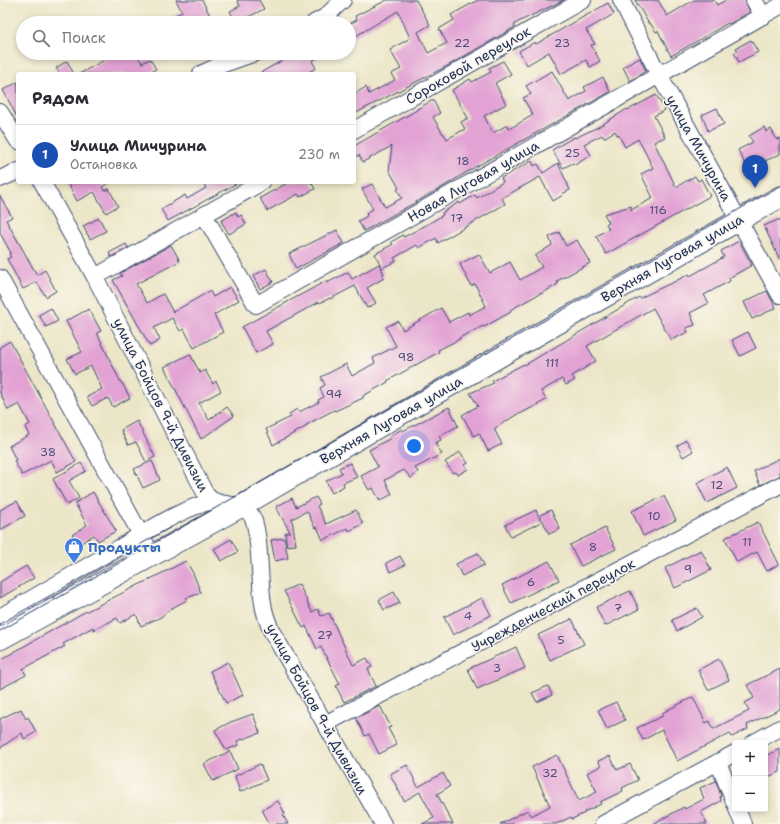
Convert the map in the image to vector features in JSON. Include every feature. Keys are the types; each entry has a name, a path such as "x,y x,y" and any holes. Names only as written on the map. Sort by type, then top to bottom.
{"main road":[{"name":"Верхняя Луговая улица","path":"0,639 240,508 780,197"}],"street":[{"path":"326,16 343,0"},
{"name":"Сороковой переулок","path":"356,129 583,0"},
{"name":"улица Мичурина","path":"621,0 659,75 780,294"},
{"path":"754,0 763,16"},
{"name":"Новая Луговая улица","path":"204,215 256,305 780,6"},
{"path":"205,72 235,60"},
{"path":"0,112 16,138"},
{"path":"0,179 16,172"},
{"name":"улица Бойцов 9-й Дивизии","path":"43,184 95,277 205,493 218,503 232,505 246,510 255,522 262,602 266,618 272,632 383,824"},
{"path":"95,277 258,184"},
{"path":"0,278 141,534 157,552 180,531 192,507 192,479 184,453"},
{"name":"Учрежденческий переулок","path":"325,724 780,485"},
{"path":"0,617 141,534 192,507 201,503 214,501"},
{"path":"758,740 780,728"},
{"path":"602,824 732,755"},
{"path":"718,762 732,797"},
{"path":"738,812 743,824"}],"building":[{"path":"176,0 202,0 210,16 173,16 182,12"},
{"path":"237,0 259,0 264,9 250,16 232,16 230,11 240,6"},
{"path":"387,0 416,0 430,25 418,32 428,53 447,43 439,29 454,20 451,15 478,0 564,0 518,22 514,25 515,27 449,65 356,113 356,93 366,87 369,94 395,80 391,74 401,69 390,50 410,38 398,11 356,36 357,20 355,16"},
{"path":"635,0 658,0 667,16 694,0 714,0 717,5 726,0 745,0 750,12 671,56 658,31 656,32 650,23 649,24"},
{"path":"608,3 614,14 586,30 595,44 591,45 600,61 590,67 586,60 561,74 549,52 527,65 519,51 535,42 536,44"},
{"path":"751,40 758,52 739,62 734,53 738,51 736,48"},
{"path":"640,58 646,71 630,81 623,67"},
{"path":"104,60 140,60 142,63 151,60 156,69 150,72 83,72"},
{"path":"283,60 314,60 312,61 316,68 309,72 262,72"},
{"path":"67,61 73,72 59,72 56,68"},
{"path":"503,61 511,74 495,83 506,104 484,116 493,133 507,125 509,129 533,115 523,98 531,94 526,86 552,71 569,101 586,91 584,87 603,77 610,92 364,231 358,221 367,216 366,213 373,209 362,189 372,184 385,207 402,198 397,189 399,188 389,170 392,146 363,162 359,155 356,157 356,145 433,100 440,113 433,117 447,139 465,129 461,122 468,118 452,90 470,79 472,82 491,72 489,68"},
{"path":"16,83 16,115 3,90"},
{"path":"656,95 665,110 654,116 665,137 654,142 676,187 695,176 698,181 701,179 710,196 606,254 596,236 609,229 606,224 609,222 604,214 631,206 631,210 653,198 641,174 653,168 644,150 638,139 625,147 615,131 604,138 602,135 584,144 591,155 575,165 573,163 563,168 552,150 574,137 575,138 598,127 627,109 628,110"},
{"path":"717,108 724,124 708,131 702,115"},
{"path":"764,127 766,132 771,129 777,140 780,138 780,154 750,168 748,164 746,166 738,150 753,142 749,136"},
{"path":"532,161 534,166 538,164 543,173 558,163 570,190 553,201 540,177 502,198 505,204 438,243 436,238 419,248 417,245 394,258 396,261 382,268 375,254 393,244 391,242 428,224 443,215 442,213 459,202 460,204 475,195 477,198 503,182 501,178"},
{"path":"68,184 107,184 102,187 105,191 109,189 118,206 106,213 94,192 77,201"},
{"path":"204,184 235,184 168,221 161,209 185,195 187,199 206,188"},
{"path":"285,184 312,184 315,189 300,197 298,194 267,211 260,198"},
{"path":"0,196 12,217 6,220 37,275 45,270 56,291 46,297 37,282 23,289 7,259 11,257 9,254 11,253 0,233"},
{"path":"236,212 238,217 241,215 246,224 229,234 221,221"},
{"path":"99,218 106,231 90,239 83,226"},
{"path":"780,219 780,260 764,226"},
{"path":"337,230 344,243 296,269 289,254"},
{"path":"559,232 566,246 577,240 590,263 557,281 558,284 541,294 510,310 511,312 438,350 439,352 387,381 388,382 363,396 363,398 335,411 334,410 273,445 266,429 291,417 289,414 297,409 299,412 319,402 318,400 324,397 320,388 325,385 321,377 346,364 352,376 375,363 373,358 396,346 386,327 398,321 403,330 441,308 449,322 468,312 469,315 486,306 475,284 471,286 460,264 479,254 490,273 510,262 520,280 542,267 535,256 552,245 549,237"},
{"path":"739,241 752,265 729,278 730,281 704,295 709,303 690,313 695,325 686,328 688,332 671,340 653,308 587,346 596,361 572,376 575,380 566,385 562,379 541,391 546,400 520,414 519,413 494,429 502,444 488,451 479,433 474,436 462,415 478,406 470,393 494,383 492,381 524,364 525,365 639,297 640,298 689,274 690,276 724,257 721,251"},
{"path":"126,244 128,248 111,257 109,253"},
{"path":"171,245 180,261 136,284 147,303 163,294 173,312 210,291 213,297 230,287 239,300 214,315 223,332 194,348 184,329 180,331 172,318 154,328 160,340 150,346 113,280 122,276 120,273"},
{"path":"379,264 384,274 382,275 384,278 367,288 376,303 367,308 355,286 330,299 320,303 319,302 266,331 273,344 256,353 242,327 326,281 327,283 348,272 352,279"},
{"path":"266,269 273,282 260,289 253,276"},
{"path":"767,291 776,308 752,319 744,302"},
{"path":"51,308 58,321 46,327 39,315"},
{"path":"89,309 101,331 97,333 121,383 130,398 113,407 108,398 92,406 87,397 102,389 91,366 75,374 67,359 82,352 66,321"},
{"path":"748,332 756,348 740,356 732,340"},
{"path":"10,341 76,462 57,472 51,460 22,475 14,461 16,460 9,446 29,435 25,427 30,424 19,404 8,410 0,393 0,347"},
{"path":"190,354 200,373 205,370 213,384 216,381 221,391 199,403 209,420 227,407 234,416 201,439 164,367"},
{"path":"449,407 458,426 439,436 441,440 435,443 442,454 415,468 418,472 411,478 404,470 385,480 392,494 380,501 373,488 369,490 361,476 378,467 369,450 391,438 390,436 402,429 403,431"},
{"path":"137,421 155,457 146,462 136,442 128,445 121,430"},
{"path":"686,440 693,451 683,457 677,446"},
{"path":"460,452 468,463 465,465 468,469 458,475 456,472 453,473 445,462"},
{"path":"780,458 780,476 760,485 754,471"},
{"path":"152,461 160,480 143,488 134,469"},
{"path":"81,463 86,471 69,481 79,498 67,505 53,479"},
{"path":"350,463 357,477 343,483 344,486 332,493 326,481 342,473 339,468"},
{"path":"727,467 737,488 707,503 697,483"},
{"path":"93,492 116,531 98,541 94,535 78,545 72,535 87,525 75,503"},
{"path":"664,496 676,520 643,536 632,511"},
{"path":"316,497 320,504 317,506 326,524 356,510 363,524 349,531 348,528 323,540 317,527 315,528 307,511 292,519 296,545 287,546 285,533 290,532 276,507 292,498 296,507"},
{"path":"17,501 25,516 0,530 0,510"},
{"path":"536,510 541,522 511,537 505,525"},
{"path":"551,510 560,529 549,534 540,515"},
{"path":"758,522 779,564 767,571 757,552 737,562 725,538"},
{"path":"605,528 616,549 581,566 570,545"},
{"path":"284,538 288,558 275,561 271,540"},
{"path":"231,539 238,552 221,561 214,549"},
{"path":"701,550 711,570 675,588 665,568"},
{"path":"478,553 484,565 462,576 456,564"},
{"path":"400,556 405,565 390,572 386,563"},
{"path":"186,561 193,573 201,593 186,598 187,600 170,609 161,617 141,626 136,614 120,623 117,618 94,630 93,627 63,644 65,646 23,669 26,675 0,689 0,660 81,614"},
{"path":"549,561 559,580 511,603 502,585"},
{"path":"26,566 34,578 0,598 0,582"},
{"path":"299,584 312,612 318,609 321,616 329,613 353,665 367,658 372,667 368,669 376,686 344,702 336,686 340,684 321,647 317,649 306,626 303,628 284,591"},
{"path":"630,591 639,609 605,626 596,607"},
{"path":"394,592 400,603 384,610 379,600"},
{"path":"482,598 491,615 453,635 444,617"},
{"path":"697,608 702,617 677,631 672,620"},
{"path":"572,619 584,644 550,660 538,635"},
{"path":"516,647 525,668 477,689 468,669"},
{"path":"719,659 729,680 708,690 698,670"},
{"path":"228,662 243,695 226,703 210,671"},
{"path":"780,669 780,709 747,725 748,729 732,737 730,733 677,761 662,730 643,740 637,728 663,716 662,713 693,697 706,723 710,721 713,729 749,711 745,703 754,698 747,685"},
{"path":"548,686 552,695 537,702 532,693"},
{"path":"616,702 625,720 607,729 598,710"},
{"path":"380,706 391,727 388,728 397,745 379,754 369,734 365,736 356,718"},
{"path":"21,709 26,719 28,717 36,732 24,739 22,733 0,748 0,719"},
{"path":"253,714 260,733 237,741 239,745 226,750 215,730"},
{"path":"780,749 780,772 768,777 768,776 768,755"},
{"path":"230,751 238,769 213,781 204,764"},
{"path":"557,755 579,801 597,792 587,773 601,766 598,761 610,756 617,770 630,764 638,780 622,788 623,791 600,802 601,804 572,819 571,817 556,824 500,824 528,810 531,816 550,806 532,767"},
{"path":"260,764 267,780 240,792 235,776"},
{"path":"407,765 418,787 443,773 450,786 437,794 453,824 422,824 434,818 420,792 404,801 390,774"},
{"path":"716,781 721,796 721,801 701,812 707,824 653,824 684,807 685,809 704,799 700,788"},
{"path":"278,801 285,814 283,815 288,824 270,824 262,810"}],"tram line":[{"path":"0,631 780,186"},
{"path":"0,624 171,527"}],"place":[{"name":"Улица Мичурина","path":"755,188"},
{"name":"Продукты","path":"74,564"}]}
